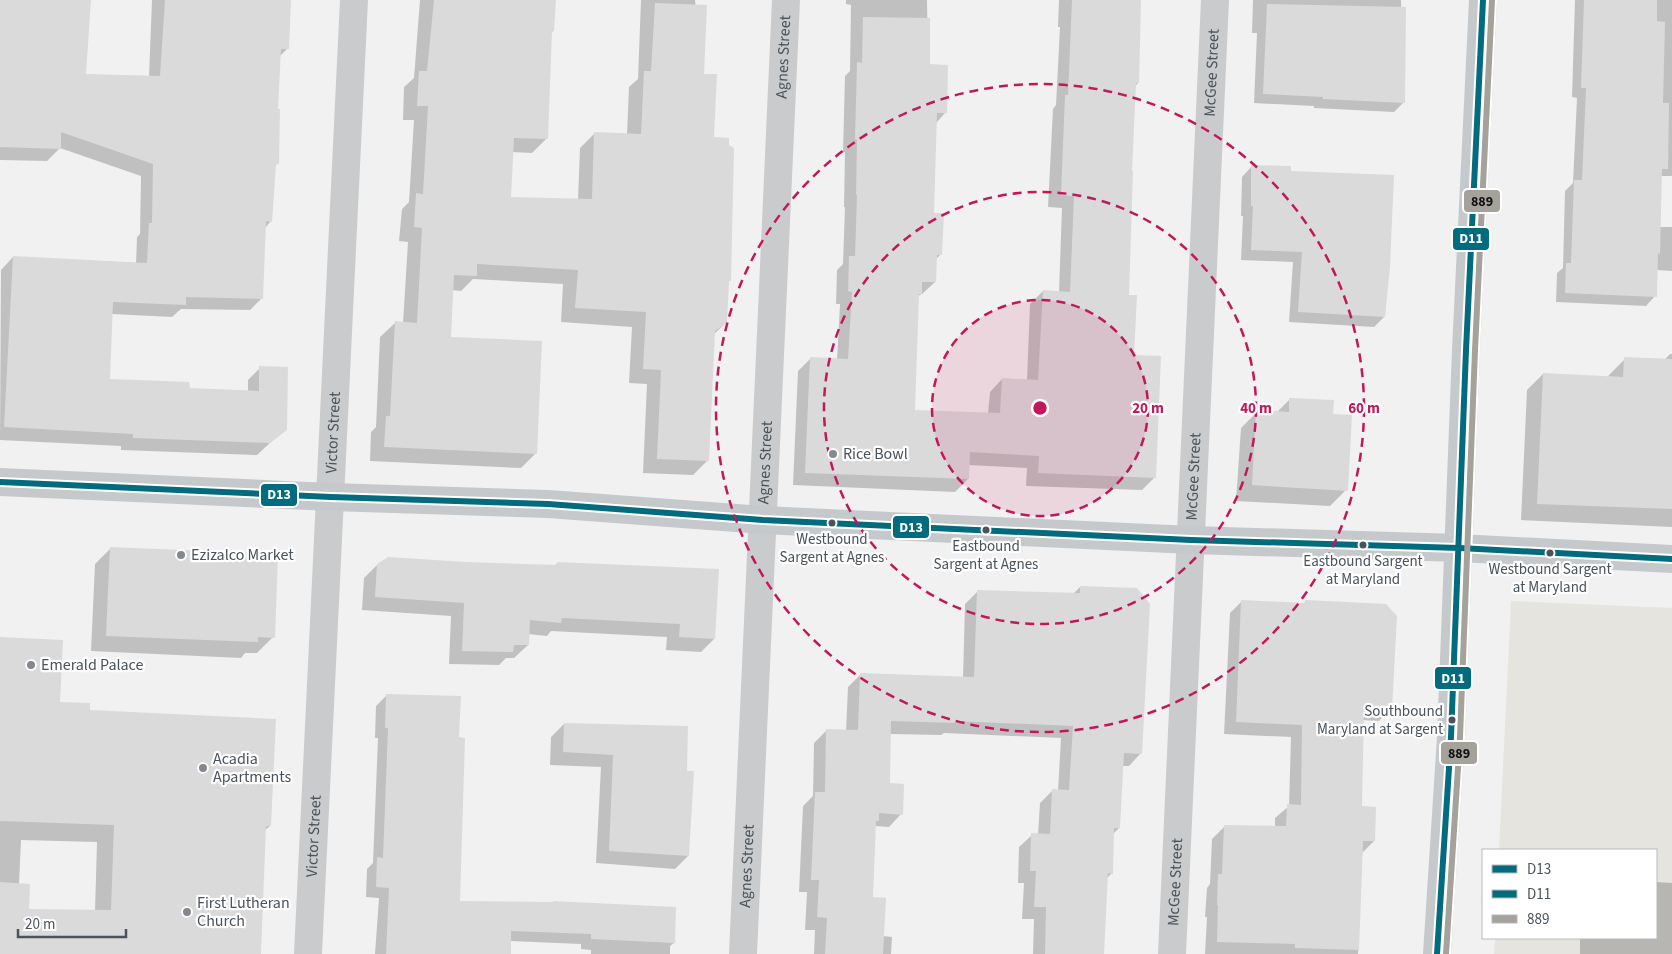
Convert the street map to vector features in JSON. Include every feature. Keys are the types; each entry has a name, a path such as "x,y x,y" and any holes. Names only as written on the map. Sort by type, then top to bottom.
{"main road":[{"path":"1438,954 1451,737 1466,350 1483,0"},
{"path":"0,482 331,497 548,504 763,520 1190,540 1459,548 1672,559"}],"street":[{"name":"Victor Street","path":"308,954 354,0"},
{"name":"Agnes Street","path":"743,954 786,0"},
{"name":"McGee Street","path":"1172,954 1216,0"}],"shaded area":[{"path":"1511,601 1672,608 1672,954 1494,954 1495,939 1657,939 1657,849 1499,849"}],"building":[{"path":"0,0 91,0 86,74 160,76 165,0 291,0 289,49 281,49 278,109 280,109 279,164 276,164 272,222 266,221 263,299 186,297 186,305 113,302 110,379 189,382 190,388 259,391 259,366 288,367 287,430 270,443 133,438 133,434 4,427 13,256 146,263 149,223 152,223 153,164 61,132 61,149 0,147"},
{"path":"434,0 556,0 554,31 552,31 548,139 514,138 511,197 592,199 594,132 641,134 644,71 651,71 655,3 707,5 704,74 717,74 714,137 729,138 729,145 734,148 731,281 729,281 727,323 715,331 709,461 657,459 661,370 643,369 646,312 575,308 578,270 477,264 477,276 454,275 451,337 542,341 537,454 384,447 386,416 390,416 395,321 417,323 422,228 414,227 416,193 423,194 428,106 417,106 419,71 427,71"},
{"path":"1072,0 1141,0 1139,83 1136,83 1132,171 1129,295 1137,295 1134,355 1161,356 1156,478 1038,473 1039,456 970,452 969,479 805,473 810,357 848,359 852,292 848,291 849,256 855,256 857,195 857,140 855,139 857,62 862,63 863,17 930,18 930,64 948,65 947,113 937,113 934,213 944,213 942,255 937,255 936,282 922,282 922,294 919,294 915,410 1000,413 1002,378 1038,380 1043,290 1070,292 1074,196 1061,195 1065,95 1068,95"},
{"path":"1584,0 1657,0 1657,21 1665,22 1663,103 1669,103 1668,169 1662,169 1657,297 1565,293 1566,263 1571,263 1574,180 1582,180 1586,88 1581,88"},
{"path":"1267,4 1406,7 1405,103 1263,94"},
{"path":"1251,165 1291,166 1291,171 1394,175 1390,267 1385,317 1298,312 1302,252 1251,250 1253,206 1251,206"},
{"path":"1624,357 1672,359 1672,509 1537,504 1543,373 1623,377"},
{"path":"1289,398 1334,400 1333,414 1352,415 1348,491 1252,485 1256,410 1289,412"},
{"path":"110,547 278,554 275,638 258,637 258,642 106,636"},
{"path":"388,557 466,562 557,565 557,562 719,569 715,639 679,637 680,624 562,618 561,623 530,620 529,645 514,645 513,652 462,651 464,603 375,597 377,564"},
{"path":"1080,586 1137,588 1150,604 1142,754 1124,753 1120,828 1114,828 1113,874 1108,873 1104,954 1045,954 1046,907 1034,907 1036,871 1030,871 1031,833 1050,834 1052,789 1069,790 1073,726 955,721 955,723 891,721 890,783 904,784 903,815 879,813 879,821 876,821 873,897 886,898 883,954 825,954 827,918 817,917 819,880 811,880 815,792 825,792 826,729 858,730 860,673 974,677 977,590 1080,593"},
{"path":"1241,600 1305,603 1305,600 1386,604 1397,616 1392,709 1364,708 1362,806 1376,807 1375,841 1363,841 1359,950 1295,948 1295,944 1217,942 1218,874 1222,874 1224,825 1286,826 1287,804 1301,805 1302,725 1236,722"},
{"path":"0,637 63,640 60,702 90,703 90,710 276,719 271,826 266,826 261,954 0,954 0,882 30,884 29,909 111,910 114,825 0,821"},
{"path":"386,694 461,696 459,737 465,738 460,901 553,901 676,907 675,943 591,939 591,934 511,931 511,954 386,954 389,888 376,887 377,857 383,858 388,728 385,728"},
{"path":"564,723 688,726 687,771 694,771 689,856 609,851 613,755 563,752"}],"transit line":[{"name":"D11","path":"1437,954 1451,737 1466,350 1483,0"},
{"name":"889","path":"1446,954 1460,737 1475,350 1492,0"},
{"name":"D13","path":"0,482 331,497 548,504 763,520 1191,540 1459,548 1672,559"}],"place":[{"name":"Rice Bowl","path":"833,454"},
{"name":"Westbound Sargent at Agnes","path":"832,523"},
{"name":"Eastbound Sargent at Agnes","path":"986,530"},
{"name":"Eastbound Sargent at Maryland","path":"1363,545"},
{"name":"Westbound Sargent at Maryland","path":"1550,553"},
{"name":"Ezizalco Market","path":"181,555"},
{"name":"Emerald Palace","path":"31,665"},
{"name":"Southbound Maryland at Sargent","path":"1452,720"},
{"name":"Acadia Apartments","path":"203,768"},
{"name":"First Lutheran Church","path":"187,912"}]}
